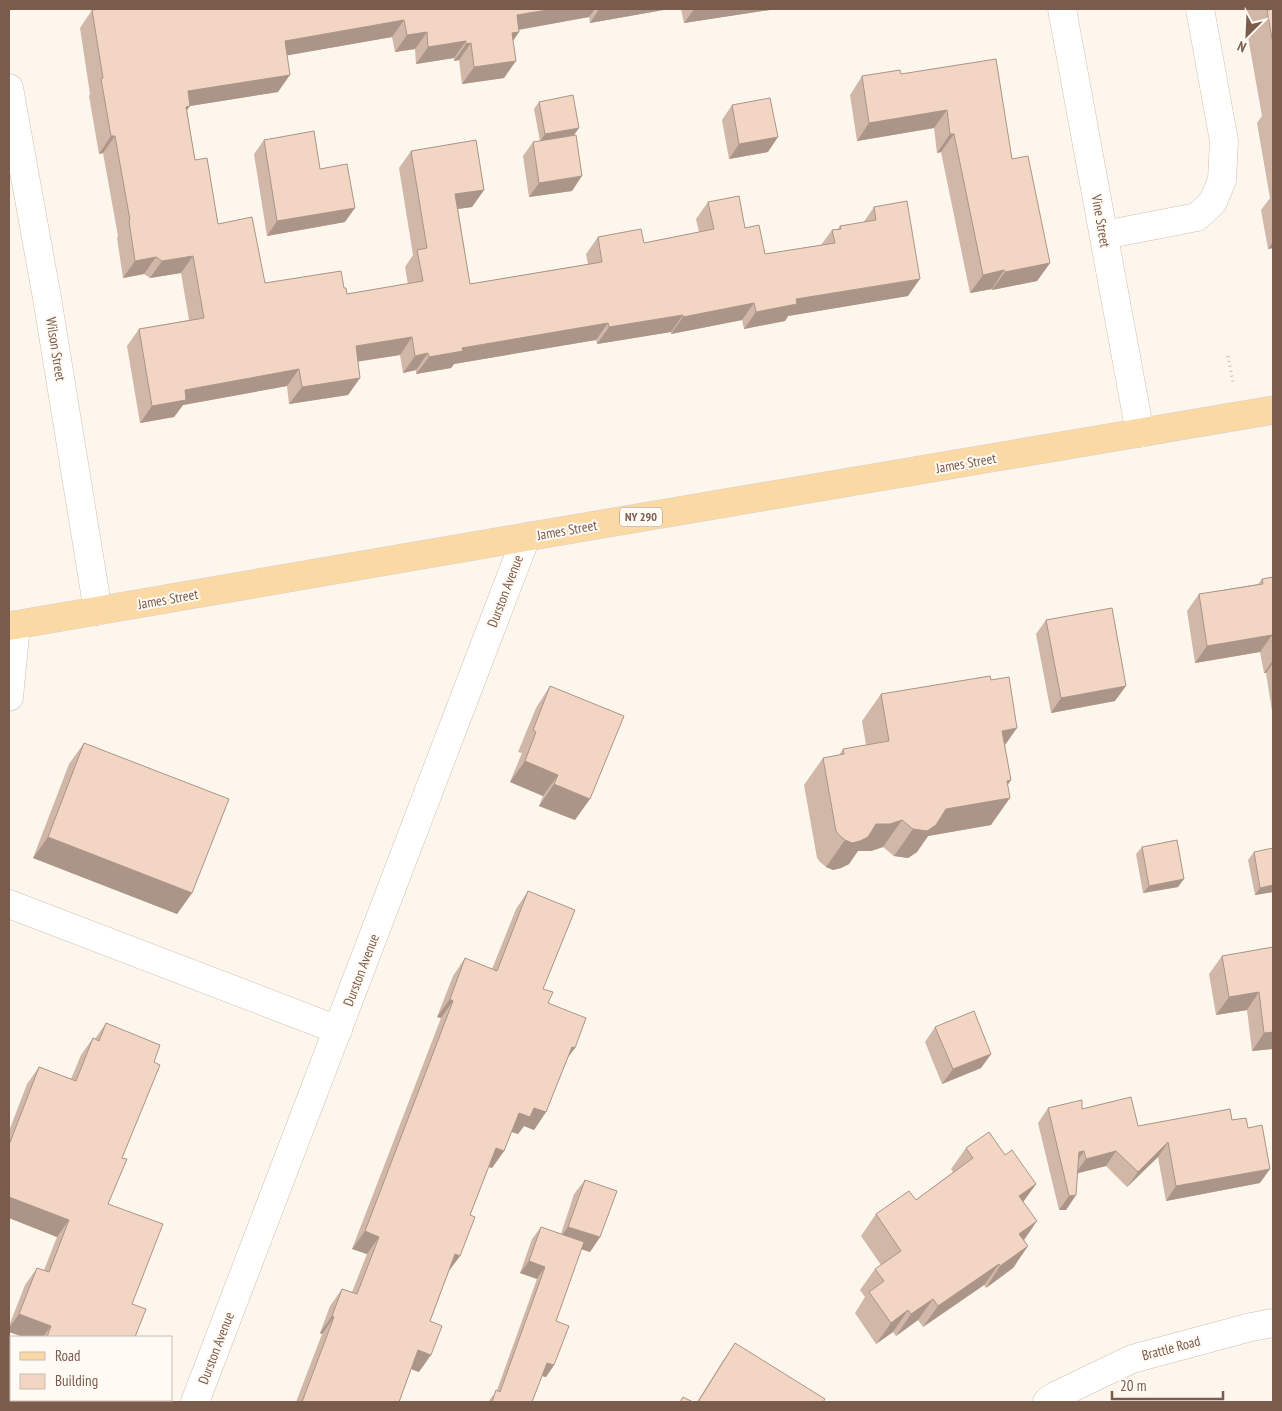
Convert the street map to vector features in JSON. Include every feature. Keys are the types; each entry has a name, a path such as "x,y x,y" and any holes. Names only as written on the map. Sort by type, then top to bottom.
{"main road":[{"name":"James Street","path":"13,626 1273,410"}],"street":[{"name":"Vine Street","path":"1062,9 1140,433"},
{"path":"1104,235 1197,217 1213,202 1222,180 1224,141 1200,9"},
{"name":"Wilson Street","path":"9,88 47,298 98,611"},
{"name":"Durston Avenue","path":"195,1402 526,537"},
{"path":"9,697 13,626"},
{"path":"9,904 338,1030"},
{"name":"Brattle Road","path":"1047,1402 1055,1396 1132,1359 1250,1327 1273,1323"}],"path":[{"path":"1228,356 1234,385"}],"building":[{"path":"553,9 517,15 519,32 512,33 516,61 474,67 471,43 466,44 466,41 428,47 427,32 407,35 404,20 285,41 290,75 188,91 190,106 186,107 195,160 207,158 218,224 252,217 265,283 341,271 347,294 423,281 417,250 427,248 411,151 476,140 484,190 455,194 470,284 602,262 598,237 641,229 644,243 714,229 708,202 739,196 745,228 759,225 765,254 835,243 832,230 841,229 840,226 876,220 874,207 907,201 920,279 796,299 797,304 756,312 754,303 683,317 683,315 609,327 608,323 462,348 463,351 429,357 428,353 415,356 412,337 356,346 360,378 302,387 299,369 185,390 186,400 152,406 139,329 204,318 193,256 162,261 156,257 135,261 130,220 115,136 111,136 101,79 103,78 92,10"},
{"path":"1273,9 1273,44 1267,10"},
{"path":"996,59 1012,159 1028,156 1050,263 983,275 954,134 950,134 947,110 869,123 862,76 900,70 901,74"},
{"path":"573,95 579,128 545,134 539,102"},
{"path":"770,98 778,137 739,144 732,105"},
{"path":"314,131 320,169 347,164 355,208 277,221 264,140"},
{"path":"576,135 582,176 539,183 533,142"},
{"path":"1273,577 1273,640 1272,635 1207,646 1199,594 1263,584 1262,579"},
{"path":"1112,608 1126,686 1061,698 1046,620"},
{"path":"990,676 991,680 1009,677 1017,728 1002,731 1011,780 1007,781 1010,798 946,809 936,825 927,831 913,829 902,820 890,824 876,824 868,837 852,843 839,835 836,831 823,758 844,754 843,749 889,741 881,694"},
{"path":"550,686 624,716 590,799 554,784 558,775 525,761 536,732 533,730"},
{"path":"84,743 229,799 192,893 48,837"},
{"path":"1177,840 1184,879 1149,886 1142,847"},
{"path":"1273,848 1273,885 1260,888 1254,852"},
{"path":"528,891 575,910 543,989 553,992 548,1003 586,1018 575,1048 572,1047 546,1112 534,1108 530,1117 519,1113 504,1151 496,1148 470,1215 475,1217 460,1256 455,1254 430,1321 442,1326 431,1355 418,1350 399,1402 302,1402 334,1317 332,1316 342,1289 357,1294 379,1237 365,1231 453,1001 450,999 465,958 497,971"},
{"path":"1273,947 1273,1032 1264,1033 1259,992 1229,997 1222,956"},
{"path":"974,1011 991,1054 953,1069 935,1027"},
{"path":"106,1023 160,1045 154,1062 160,1065 122,1158 127,1159 108,1204 163,1224 132,1304 146,1309 135,1336 47,1336 51,1326 19,1314 37,1268 49,1272 69,1220 9,1197 9,1145 39,1067 76,1081 93,1038 99,1041"},
{"path":"1131,1097 1138,1126 1230,1109 1232,1120 1246,1118 1248,1128 1262,1125 1270,1169 1176,1186 1168,1142 1138,1172 1116,1151 1086,1159 1084,1151 1079,1152 1076,1195 1069,1196 1048,1108 1082,1100 1082,1109"},
{"path":"989,1132 1005,1155 1012,1150 1036,1184 1019,1196 1037,1221 1019,1234 1028,1246 938,1306 933,1299 911,1314 908,1310 891,1323 869,1292 884,1281 875,1269 901,1251 876,1214 909,1191 916,1200 973,1158 966,1148"},
{"path":"585,1180 617,1191 600,1237 568,1227"},
{"path":"541,1227 584,1242 556,1321 569,1326 554,1365 547,1363 532,1402 492,1402 496,1390 500,1392 545,1267 529,1261"},
{"path":"735,1343 825,1399 823,1402 698,1402"},
{"path":"683,1397 693,1402 680,1402"},
{"path":"24,1401 110,1401 110,1402"}]}
